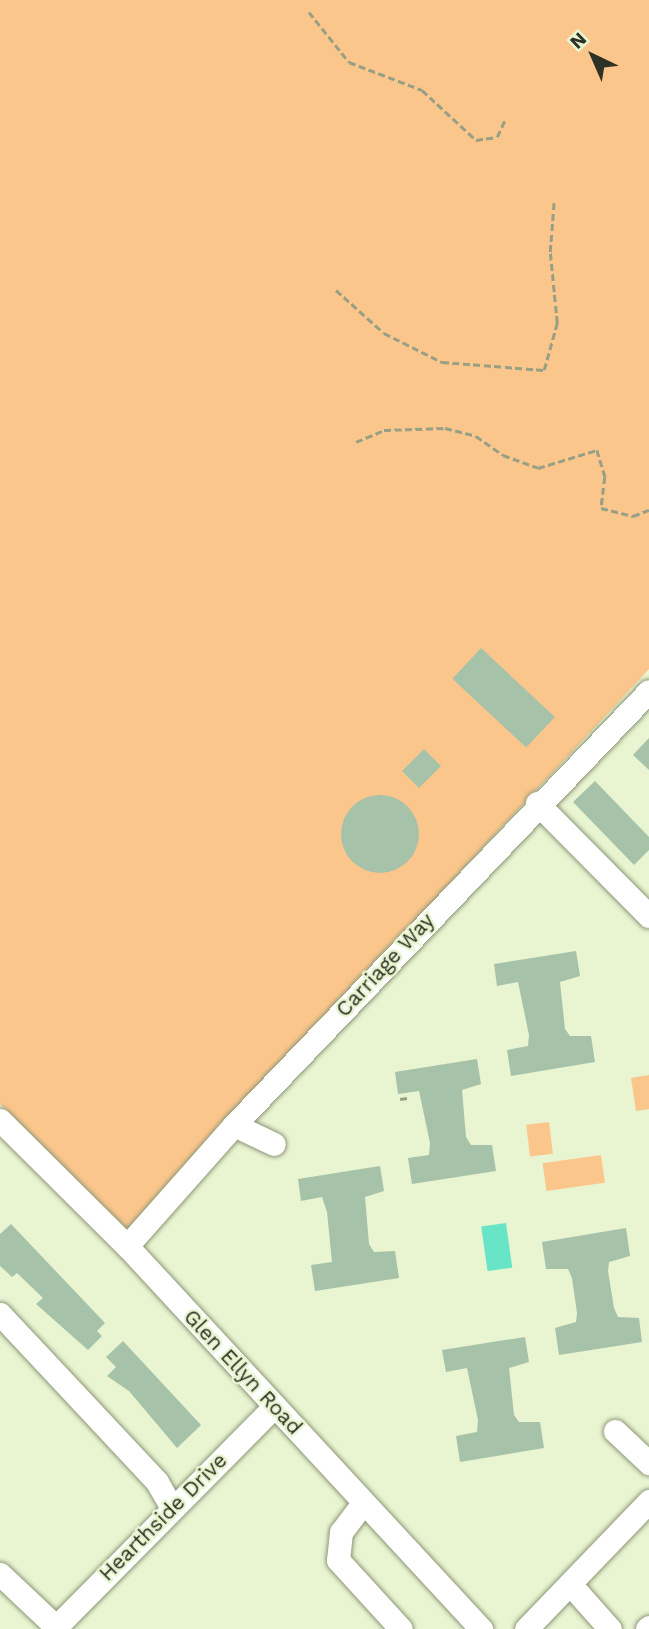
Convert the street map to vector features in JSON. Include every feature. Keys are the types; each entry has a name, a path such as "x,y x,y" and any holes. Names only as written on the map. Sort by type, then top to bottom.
{"street":[{"name":"Carriage Way","path":"127,1247 234,1125 537,803 649,691"},
{"path":"537,803 649,916"},
{"name":"Glen Ellyn Road","path":"0,1120 127,1247 481,1629"},
{"path":"234,1125 274,1144"},
{"path":"0,1314 157,1482 171,1506"},
{"name":"Hearthside Drive","path":"55,1628 171,1506 274,1407"},
{"path":"615,1431 649,1463"},
{"path":"363,1503 336,1546 338,1560 401,1629"},
{"path":"526,1629 570,1584 644,1517"},
{"path":"0,1574 55,1628"},
{"path":"570,1584 610,1629"}],"path":[{"path":"309,12 349,62 422,90 476,140 497,137 505,120"},
{"path":"336,290 384,332 442,362 544,370 557,323 550,252 554,201"},
{"path":"356,442 384,430 445,428 477,436 503,455 538,468 597,450 605,477 601,508 633,516 649,510"},
{"path":"400,1098 407,1098"}],"shaded area":[{"path":"0,0 649,0 649,669 124,1233 0,1104"},
{"path":"649,1075 649,1109 636,1111 631,1078"},
{"path":"549,1122 553,1154 530,1157 526,1125"},
{"path":"601,1155 605,1183 546,1191 543,1163"}],"water":[{"path":"506,1223 512,1268 488,1271 481,1226"}],"building":[{"path":"481,648 555,717 526,748 452,679"},
{"path":"649,738 649,770 633,755"},
{"path":"424,749 441,766 419,788 402,771"},
{"path":"595,781 649,837 649,850 634,865 573,802"},
{"path":"380,795 395,798 407,807 416,819 419,834 416,849 407,861 395,870 380,873 365,870 353,861 344,849 341,834 344,819 353,807 365,798"},
{"path":"576,951 580,976 560,982 565,1029 570,1036 591,1036 595,1062 511,1076 507,1050 528,1046 529,1035 518,982 497,986 494,964"},
{"path":"477,1059 481,1084 462,1090 466,1137 471,1145 492,1145 496,1171 412,1184 408,1158 429,1155 430,1143 419,1091 398,1094 395,1072"},
{"path":"380,1166 384,1191 365,1197 369,1244 374,1252 395,1251 399,1278 315,1291 311,1265 332,1262 327,1212 322,1197 301,1201 298,1179"},
{"path":"11,1224 105,1323 97,1331 102,1336 88,1350 36,1304 43,1298 17,1273 12,1277 0,1266 0,1234"},
{"path":"626,1228 630,1256 609,1262 608,1271 618,1317 639,1318 642,1342 559,1355 555,1328 576,1322 572,1278 568,1269 546,1269 542,1242"},
{"path":"525,1337 529,1362 509,1368 514,1415 519,1422 540,1422 544,1448 460,1462 456,1436 477,1432 478,1420 467,1368 446,1372 442,1350"},
{"path":"123,1341 201,1425 177,1448 129,1391 107,1376 116,1367 106,1357"}]}
